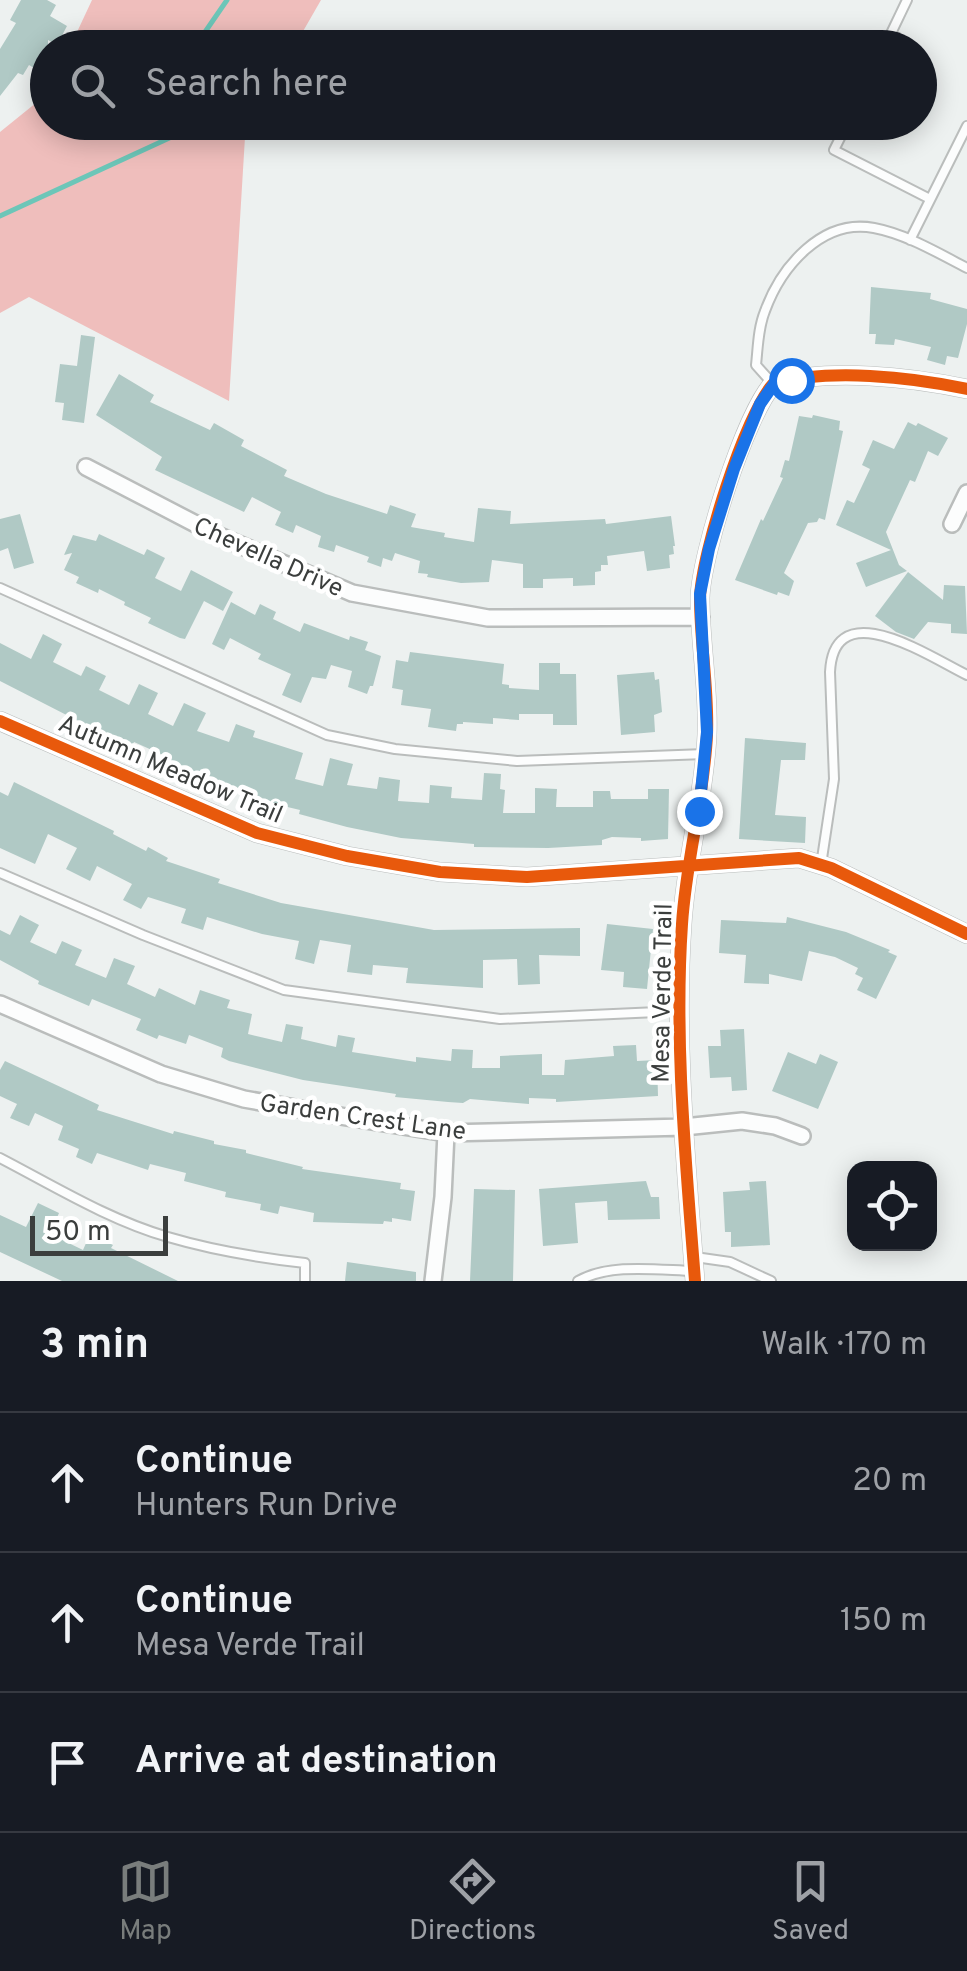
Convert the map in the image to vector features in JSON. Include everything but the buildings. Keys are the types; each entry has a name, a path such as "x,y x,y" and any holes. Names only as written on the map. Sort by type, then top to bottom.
{"street":[{"path":"774,384 822,376 914,380 967,389"},
{"name":"Mesa Verde Trail","path":"694,1270 680,1012 687,869 699,811 707,732 700,594 709,549 734,469 755,415 774,384"},
{"name":"Chevella Drive","path":"86,467 216,535 352,593 488,618 701,617"},
{"path":"952,524 967,492"},
{"name":"Autumn Meadow Trail","path":"0,720 257,833 347,856 440,872 527,878 799,858 967,934"},
{"name":"Garden Crest Lane","path":"0,1004 162,1074 244,1098 446,1133 684,1128 742,1121 802,1136"},
{"path":"433,1281 446,1133"}],"lane":[{"path":"893,30 907,0"},
{"path":"910,240 967,126"},
{"path":"839,140 834,150 930,199"},
{"path":"774,384 756,364 764,310 784,274 812,242 843,231 871,227 910,240 967,268"},
{"path":"0,588 327,735 394,749 517,761 705,754"},
{"path":"820,865 834,779 830,672 831,654 838,642 851,634 885,635 967,675"},
{"path":"0,873 143,936 284,990 500,1019 680,1012"},
{"path":"0,1158 96,1208 166,1237 272,1260 305,1263 305,1281"},
{"path":"578,1281 592,1273 694,1270 730,1262 771,1281"}],"shaded area":[{"path":"92,0 321,0 304,30 78,30"},
{"path":"30,108 30,140 245,140 229,401 29,297 0,313 0,132"}],"waterway":[{"path":"206,30 227,0"},
{"path":"0,216 165,140"}],"cycle path":[{"path":"695,1281 682,1102 680,968 684,900 707,735 700,598 716,520 750,424 773,384 844,375 967,389"},
{"path":"0,721 257,833 347,856 440,872 527,877 799,858 831,868 967,934"}],"route":[{"path":"699,811 707,732 700,594 709,549 760,404 774,384 791,380"}]}
